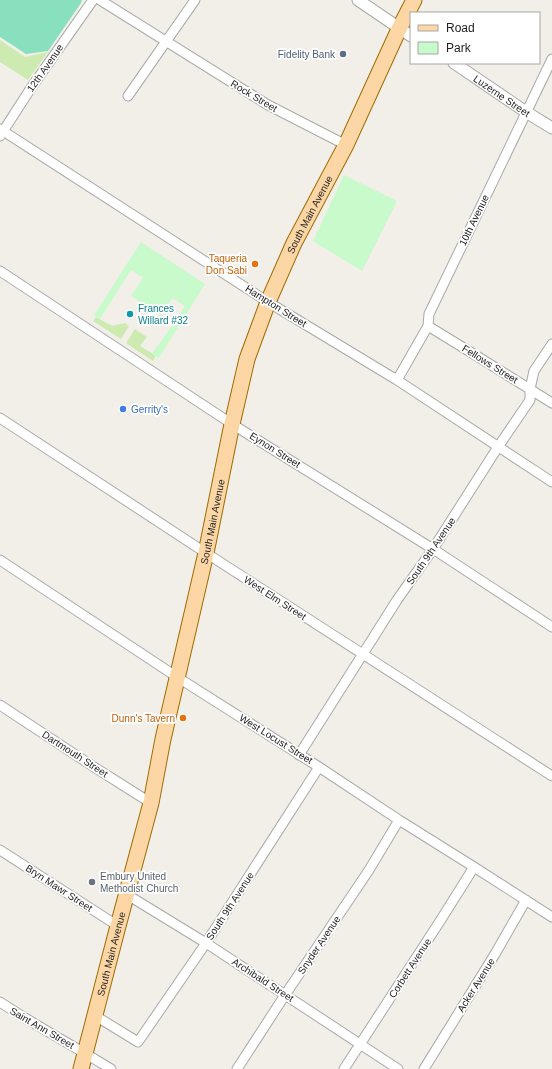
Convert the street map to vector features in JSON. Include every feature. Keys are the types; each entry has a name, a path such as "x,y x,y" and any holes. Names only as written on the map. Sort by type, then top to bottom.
{"main road":[{"name":"South Main Avenue","path":"411,12 414,0"},
{"name":"South Main Avenue","path":"81,1069 151,803 163,739 206,553 232,424 247,359 268,302 294,243 405,32 410,14"}],"street":[{"name":"12th Avenue","path":"1,132 93,0"},
{"name":"Rock Street","path":"100,0 268,106 346,145"},
{"path":"128,96 195,0"},
{"path":"358,0 405,32"},
{"name":"10th Avenue","path":"397,380 428,326 429,314 552,59"},
{"name":"Luzerne Street","path":"455,64 552,128"},
{"name":"Hampton Street","path":"1,132 268,302 397,380 552,482"},
{"name":"Eynon Street","path":"0,271 232,424 432,549 552,627"},
{"name":"Fellows Street","path":"428,326 552,403"},
{"name":"South 9th Avenue","path":"299,755 397,600 530,400 530,389 534,371 552,344"},
{"name":"West Elm Street","path":"0,418 552,776"},
{"name":"West Locust Street","path":"0,560 177,677 552,917"},
{"name":"Dartmouth Street","path":"0,705 151,803"},
{"name":"South 9th Avenue","path":"94,1015 138,1042 206,943 319,767"},
{"name":"Snyder Avenue","path":"238,1069 285,995 369,870 399,820"},
{"name":"Bryn Mawr Street","path":"0,850 118,926"},
{"name":"Corbett Avenue","path":"344,1069 474,866"},
{"name":"Archibald Street","path":"126,894 206,943 398,1069"},
{"name":"Acker Avenue","path":"424,1069 526,900"},
{"name":"Saint Ann Street","path":"0,1002 25,1019 111,1069"}],"green space":[{"path":"0,0 82,0 48,51 26,54 0,37"},
{"path":"0,40 25,57 48,52 28,80 0,62"},
{"path":"344,175 397,201 362,271 313,241"},
{"path":"141,242 205,284 159,358 152,354 185,306 172,298 161,316 131,296 143,278 131,270 100,319 94,315"},
{"path":"96,317 112,326 125,323 129,326 121,339 93,321"},
{"path":"135,329 147,337 140,346 155,355 153,361 126,343"}],"place":[{"name":"Fidelity Bank","path":"343,54"},
{"name":"Taqueria Don Sabi","path":"255,264"},
{"name":"Frances Willard #32","path":"130,314"},
{"name":"Gerrity's","path":"123,409"},
{"name":"Dunn's Tavern","path":"183,718"},
{"name":"Embury United Methodist Church","path":"92,882"}]}
